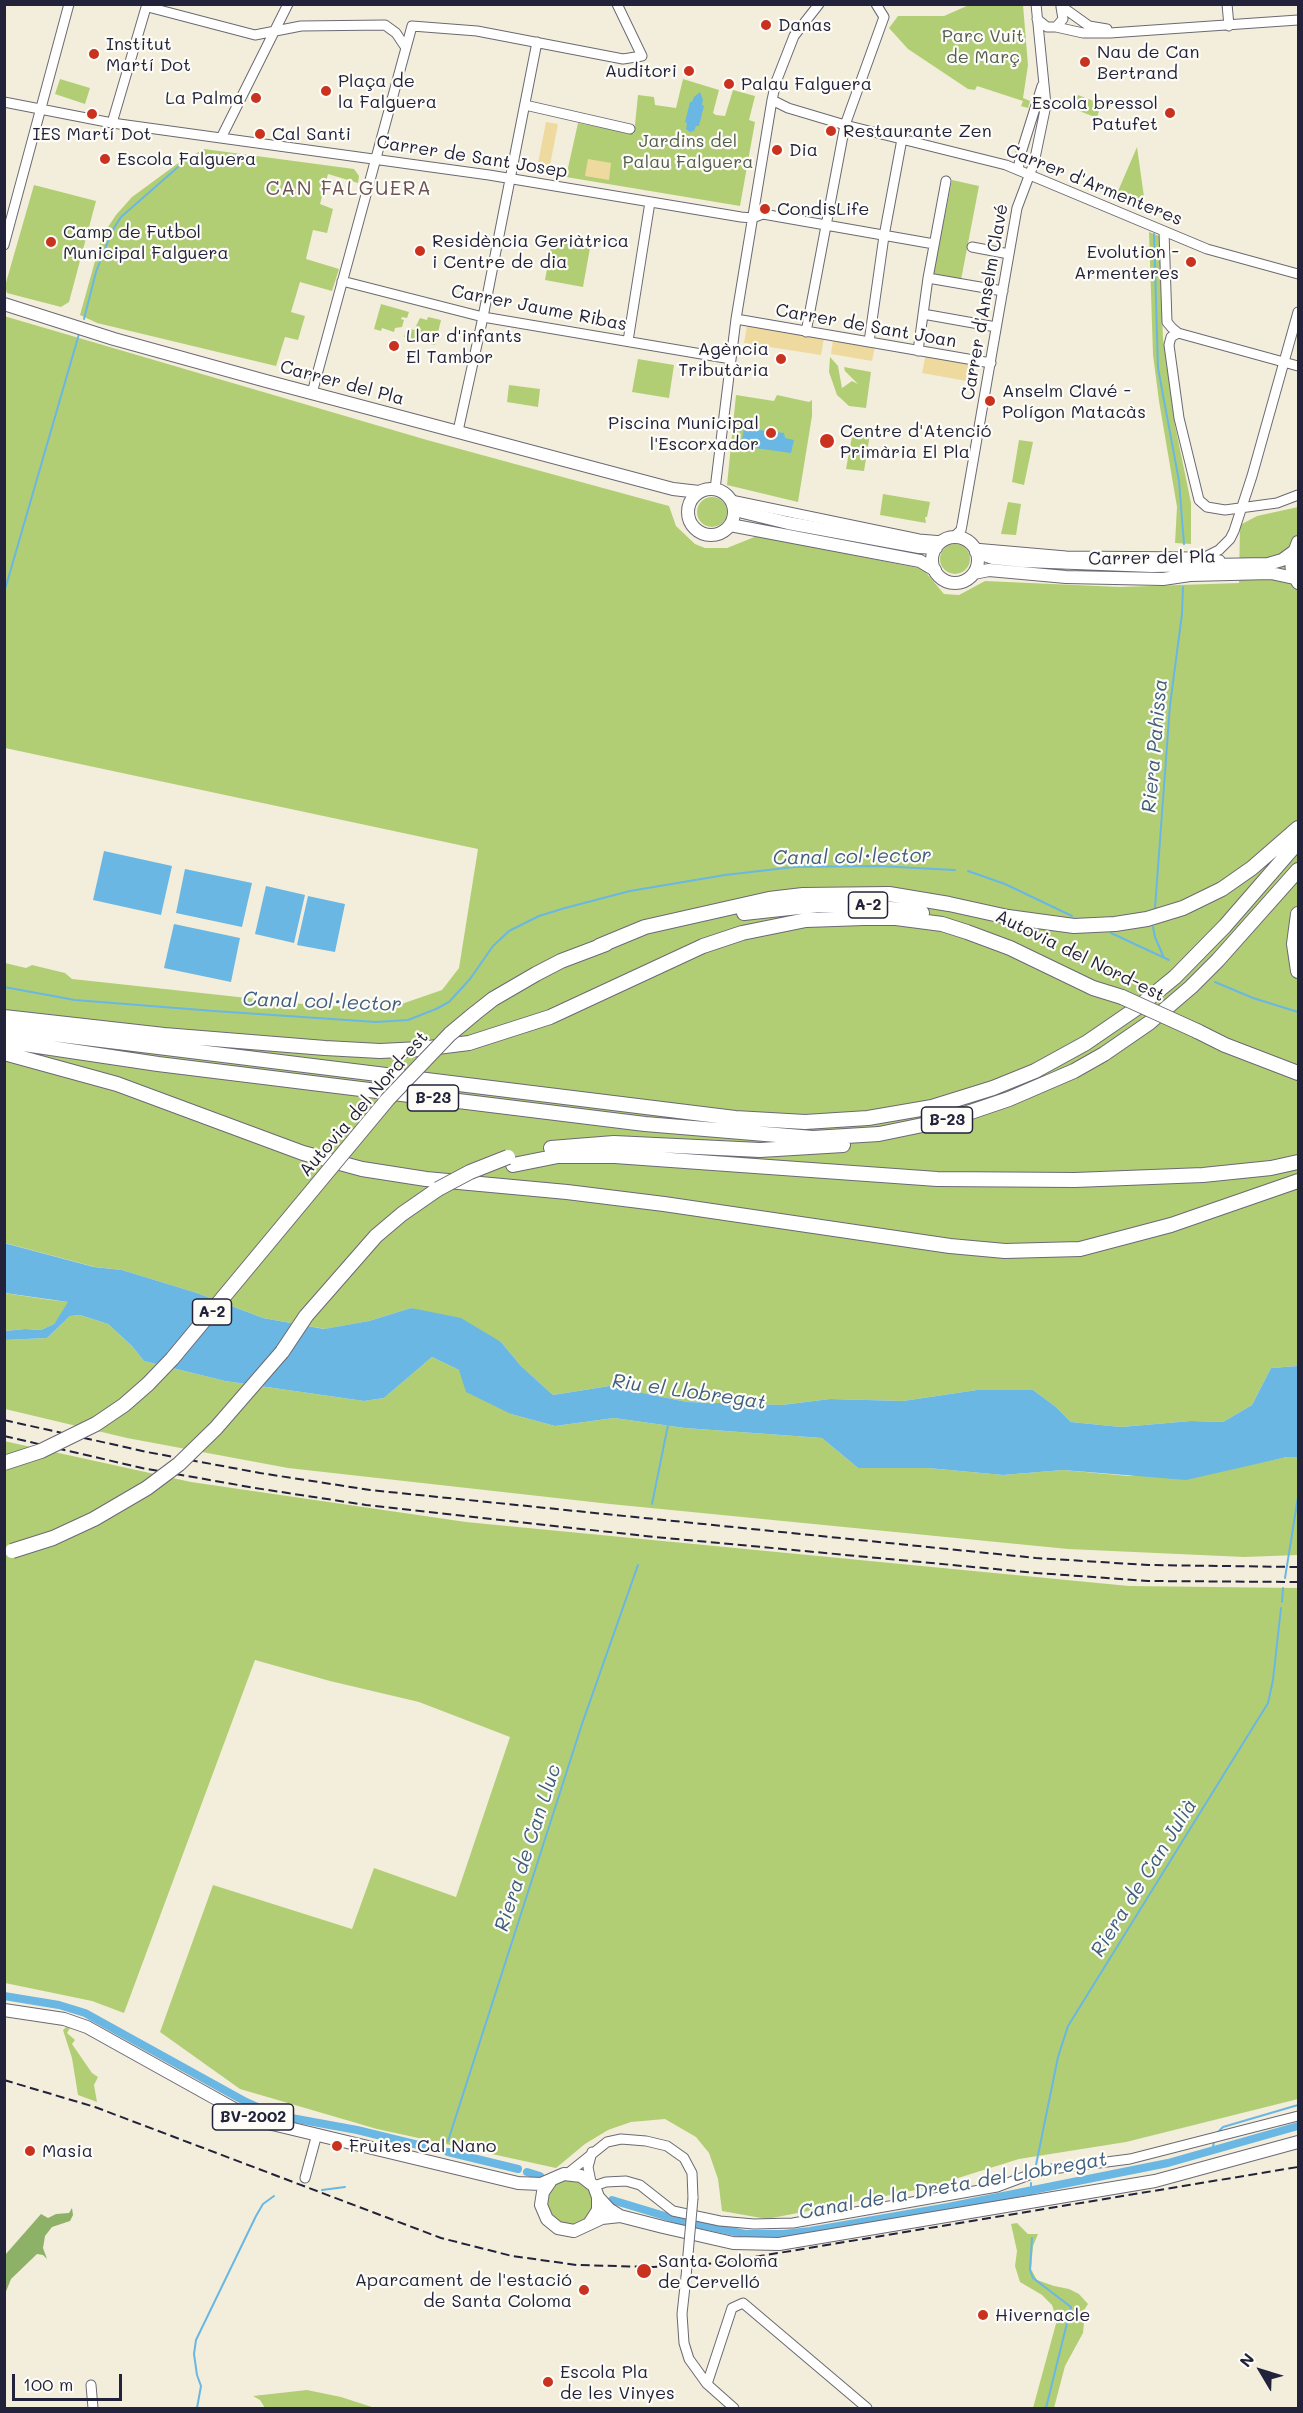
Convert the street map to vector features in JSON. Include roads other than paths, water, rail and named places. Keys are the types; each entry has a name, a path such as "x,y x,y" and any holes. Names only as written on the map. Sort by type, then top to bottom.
{"highway":[{"path":"599,946 645,927 769,899 848,893 889,894 1008,917 1074,926 1115,924 1147,919 1208,898 1252,868 1299,828"},
{"name":"B-23","path":"4,1028 723,1117 805,1122 868,1118 932,1107 993,1089 1035,1071 1086,1043 1137,1008 1175,977 1299,842"},
{"name":"B-23","path":"4,1041 158,1065 633,1123 813,1138 879,1134 947,1120 1009,1100 1074,1071 1144,1027 1191,987 1218,960 1299,870"},
{"name":"Autovia del Nord-est","path":"4,1463 41,1451 96,1424 124,1405 148,1384 180,1350 388,1099 450,1034 493,999 536,974 599,946 750,912 817,905 890,907 941,917 988,931 1099,982 1122,997 1225,1045 1299,1073"},
{"path":"1299,914 1294,944 1299,970"},
{"name":"A-2","path":"4,1017 164,1035 325,1048 380,1051 421,1049 469,1043 512,1031 549,1017 703,946 742,933 784,923 827,918 896,918 942,924 991,940 1093,988 1122,997"},
{"path":"4,1053 117,1084 293,1149 362,1169 426,1179 567,1192 664,1204 950,1246 1005,1251 1080,1249 1171,1225 1299,1181"},
{"path":"8,1552 53,1538 94,1519 121,1505 161,1477 216,1428 282,1352 313,1321 364,1259 405,1217 440,1193 476,1179 511,1161 555,1147 614,1143 760,1150 843,1145 922,1135 1031,1098 1074,1071"},
{"path":"511,1161 558,1156 615,1156 937,1179 1076,1180 1203,1176 1271,1168 1299,1162"}],"main road":[{"name":"Carrer del Pla","path":"4,304 96,333 312,393 674,489 699,492"},
{"path":"674,489 688,506 690,522 702,533 718,534 730,525 734,516 733,503 724,492 715,489 699,492 688,506"},
{"name":"Carrer del Pla","path":"733,503 742,512 788,523 919,547 958,542 993,558 1065,564 1152,566 1258,564 1282,560 1296,547"},
{"path":"730,525 920,561 935,570 943,579 954,583 965,580 974,573 978,563 958,542 933,559 935,570"},
{"path":"1296,547 1292,567 1296,581"},
{"name":"Carrer del Pla","path":"974,573 989,570 1066,577 1163,579 1190,575 1271,573 1296,581"},
{"name":"BV-2002","path":"4,2010 64,2019 79,2024 238,2111 268,2123 518,2183 541,2184 567,2174"},
{"path":"567,2174 581,2176 609,2209 620,2216 733,2243 778,2244 1148,2182 1213,2167 1299,2142"},
{"path":"541,2205 543,2192 550,2182"},
{"path":"518,2183 541,2205 547,2219 558,2228 574,2231 602,2218 620,2216"},
{"path":"589,2224 598,2210 594,2189"}],"street":[{"path":"4,245 69,4"},
{"path":"221,138 266,46 277,31 288,4"},
{"path":"312,393 412,26 477,31 623,59 642,56 617,4"},
{"path":"715,489 736,319 772,100 776,82 794,36 819,4"},
{"path":"806,332 845,125 884,17 876,4"},
{"name":"Carrer d'Anselm Clavé","path":"958,542 1019,201 1034,163 1046,105 1036,4"},
{"path":"1227,4 1229,26"},
{"path":"1058,28 1063,19 1060,5"},
{"path":"1060,5 1089,26 1121,31"},
{"path":"112,123 148,6 255,35 320,25 385,25 396,33 406,48"},
{"path":"1037,18 1044,26 1083,33 1299,20"},
{"path":"1040,47 1045,35 1075,18"},
{"path":"458,431 483,317 537,42"},
{"name":"Carrer d'Anselm Clavé","path":"1018,170 1021,153 1043,83"},
{"name":"Carrer d'Armenteres","path":"772,100 783,106 845,125 1006,165 1207,249 1299,274"},
{"name":"Carrer de Sant Josep","path":"4,102 112,123 511,178 752,218 763,214 934,244"},
{"path":"525,105 630,129"},
{"path":"769,118 783,106"},
{"path":"869,342 884,236 902,139"},
{"path":"918,351 928,278 946,181"},
{"path":"628,341 650,202"},
{"path":"1164,232 1167,322 1178,333 1299,366"},
{"path":"972,248 1009,254"},
{"path":"928,278 1003,291"},
{"name":"Carrer Jaume Ribas","path":"342,281 483,317 731,359"},
{"path":"1203,558 1219,550 1230,538 1252,476 1299,312"},
{"path":"923,314 996,327"},
{"name":"Carrer de Sant Joan","path":"736,319 991,363"},
{"path":"1178,333 1171,337 1168,345 1179,418 1199,500 1207,507 1225,510 1277,502 1299,495"},
{"name":"Carrer del Pla","path":"958,542 1066,556 1203,558 1224,561 1242,560 1258,564"},
{"path":"592,2152 588,2167 594,2189 606,2182 626,2181 640,2185 673,2211 720,2221 754,2224 793,2223 997,2187 1052,2169 1141,2157 1299,2116"},
{"path":"305,2178 317,2134"},
{"path":"567,2174 607,2142 621,2139 667,2146 680,2154 690,2167 693,2179 693,2198 682,2314 684,2343 689,2359 707,2384 734,2409"},
{"path":"707,2384 732,2308 739,2303 747,2304 867,2409"},
{"path":"91,2385 93,2409"},
{"path":"723,2399 729,2409"}],"water":[{"path":"700,92 704,106 699,126 690,132 686,129 687,123 685,122 690,102"},
{"path":"744,428 784,433 785,438 794,440 791,453 741,446"},
{"path":"104,851 172,866 161,915 93,900"},
{"path":"185,869 252,883 242,927 176,913"},
{"path":"266,886 305,895 294,943 255,934"},
{"path":"308,896 345,904 335,952 297,945"},
{"path":"174,924 240,938 231,982 164,968"},
{"path":"4,1243 94,1267 122,1270 197,1293 263,1318 324,1329 369,1321 411,1308 461,1318 501,1342 521,1366 553,1395 609,1386 687,1402 782,1405 830,1399 903,1401 977,1390 1033,1390 1056,1407 1071,1422 1121,1427 1191,1421 1223,1422 1252,1405 1271,1368 1298,1366 1298,1457 1287,1457 1186,1480 1063,1470 1003,1475 928,1468 858,1468 822,1438 685,1428 614,1418 555,1426 511,1414 466,1392 459,1370 432,1357 384,1398 364,1401 225,1381 144,1361 132,1346 108,1324 80,1315 70,1316 47,1338 5,1340 5,1331 41,1330 54,1324 68,1302 5,1293"}],"waterway":[{"path":"84,319 96,272 112,231 121,217 178,167"},
{"name":"Riera Pahissa","path":"1154,234 1158,368 1179,481 1184,544"},
{"path":"4,593 79,334"},
{"name":"Riera Pahissa","path":"1155,908 1170,705 1182,614 1183,587"},
{"name":"Canal col·lector","path":"4,987 75,1000 376,1022 408,1020 449,1002 470,979 493,946 509,931 539,916 565,908 630,891 725,875 794,867 878,866 955,870"},
{"name":"Canal col·lector","path":"968,871 1005,884 1072,916"},
{"name":"Riera Pahissa","path":"1153,927 1164,958"},
{"name":"Canal col·lector","path":"1111,933 1169,960"},
{"name":"Canal col·lector","path":"1215,982 1253,998 1298,1012"},
{"path":"652,1504 668,1425"},
{"name":"Riera de Can Julià","path":"1285,1578 1298,1497"},
{"name":"Riera de Can Lluc","path":"448,2141 582,1724 638,1565"},
{"name":"Riera de Can Julià","path":"1282,1602 1283,1588"},
{"name":"Riera de Can Julià","path":"1036,2165 1058,2057 1068,2026 1268,1703 1273,1680 1281,1608"},
{"name":"Canal de la Dreta del Llobregat","path":"4,1996 59,2005 85,2013 246,2102 275,2115 357,2130 439,2150"},
{"path":"1216,2134 1223,2127 1298,2105"},
{"name":"Canal de la Dreta del Llobregat","path":"612,2200 678,2220 745,2234 783,2234 948,2207 1168,2163 1298,2126"},
{"name":"Canal de la Dreta del Llobregat","path":"1212,2151 1214,2142"},
{"name":"Canal de la Dreta del Llobregat","path":"448,2152 518,2169"},
{"name":"Canal de la Dreta del Llobregat","path":"527,2172 540,2176"},
{"name":"Canal de la Dreta del Llobregat","path":"1031,2183 1031,2195"},
{"path":"322,2190 345,2187"},
{"name":"Riera de Can Lluc","path":"197,2408 201,2386 194,2354 196,2340 256,2216 263,2204 274,2196"},
{"path":"1032,2238 1030,2270 1033,2278 1071,2307 1046,2408"}],"railway":[{"path":"4,1420 147,1452 370,1490 1036,1558 1148,1565 1298,1567"},
{"path":"4,1436 142,1468 366,1505 645,1536 1037,1573 1148,1581 1298,1582"},
{"path":"4,2080 95,2107 441,2238 512,2256 577,2265 653,2267 718,2263 1298,2167"}],"place":[{"name":"Danas","path":"766,25"},
{"name":"Institut Martí Dot","path":"94,54"},
{"name":"Nau de Can Bertrand","path":"1085,62"},
{"name":"Auditori","path":"689,71"},
{"name":"Palau Falguera","path":"729,84"},
{"name":"Plaça de la Falguera","path":"326,91"},
{"name":"La Palma","path":"256,98"},
{"name":"Escola bressol Patufet","path":"1170,113"},
{"name":"IES Martí Dot","path":"92,114"},
{"name":"Restaurante Zen","path":"831,131"},
{"name":"Cal Santi","path":"260,134"},
{"name":"Dia","path":"777,150"},
{"name":"Escola Falguera","path":"105,159"},
{"name":"CondisLife","path":"765,209"},
{"name":"Camp de Futbol Municipal Falguera","path":"51,242"},
{"name":"Residència Geriàtrica i Centre de dia","path":"420,251"},
{"name":"Evolution - Armenteres","path":"1191,262"},
{"name":"Llar d'infants El Tambor","path":"394,346"},
{"name":"Agència Tributària","path":"781,359"},
{"name":"Anselm Clavé - Polígon Matacàs","path":"990,401"},
{"name":"Piscina Municipal l'Escorxador","path":"771,433"},
{"name":"Centre d'Atenció Primària El Pla","path":"827,441"},
{"name":"Fruites Cal Nano","path":"337,2146"},
{"name":"Masia","path":"30,2151"},
{"name":"Santa Coloma de Cervelló","path":"644,2271"},
{"name":"Aparcament de l'estació de Santa Coloma","path":"584,2290"},
{"name":"Hivernacle","path":"983,2315"},
{"name":"Escola Pla de les Vinyes","path":"548,2382"}],"district":[{"name":"CAN FALGUERA","path":"349,189"}],"park label":[{"name":"Parc Vuit de Març","path":"983,46"},
{"name":"Jardins del Palau Falguera","path":"688,151"}],"water label":[{"name":"Riu el Llobregat","path":"689,1392"}]}
